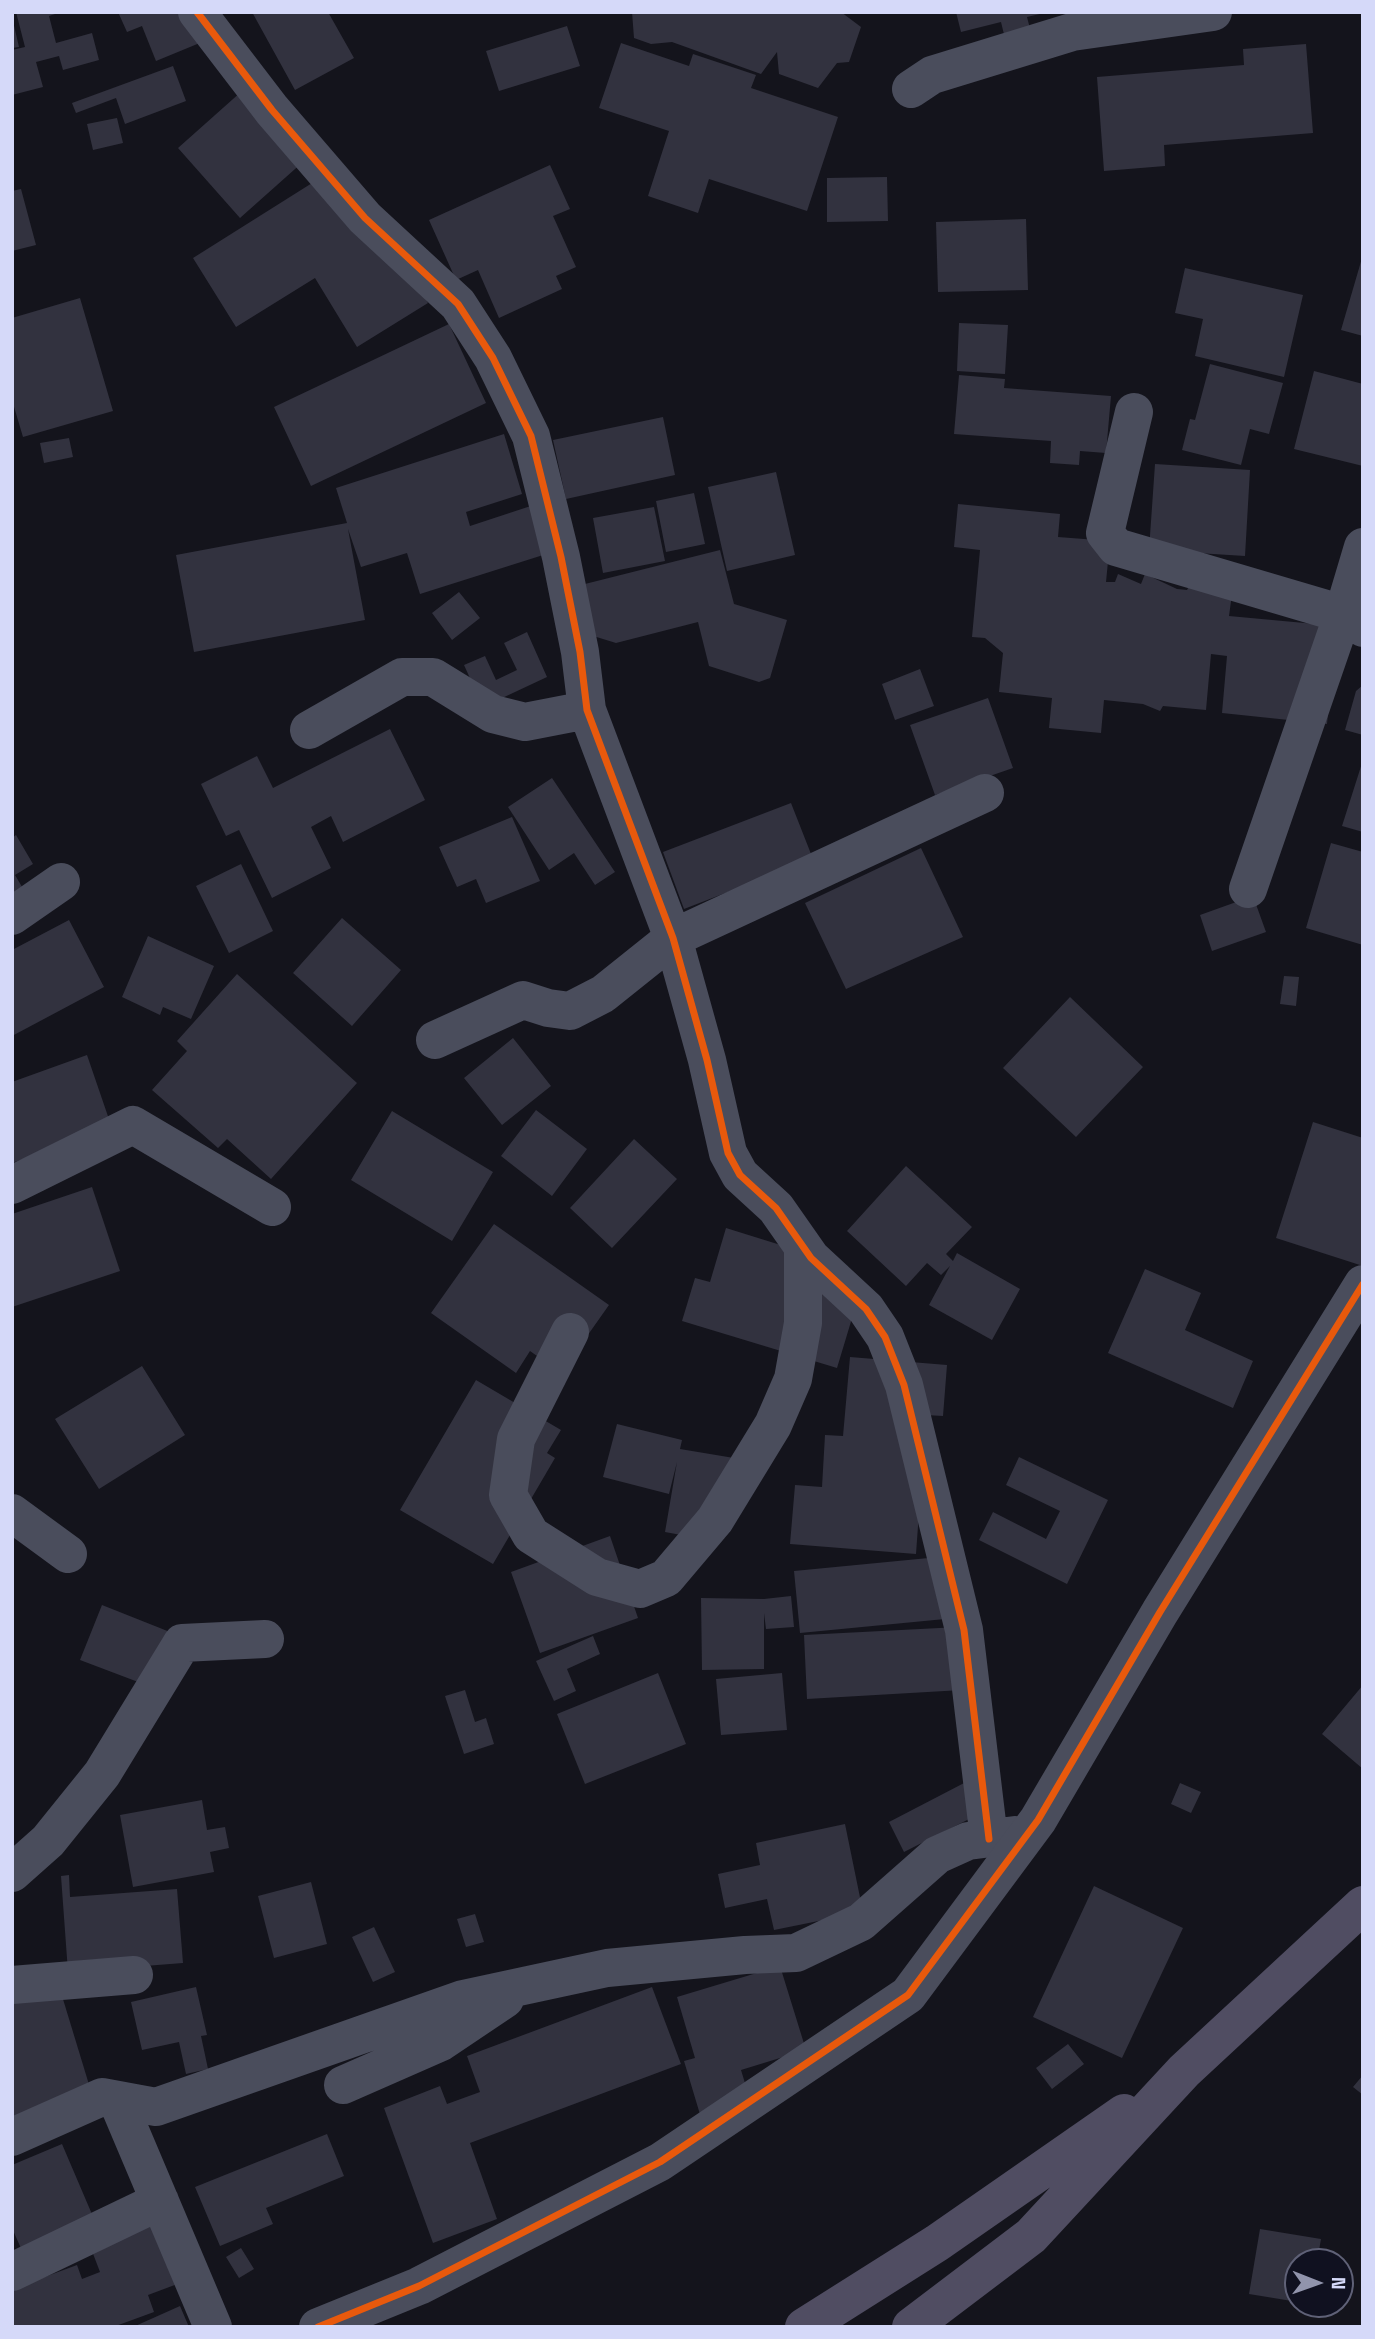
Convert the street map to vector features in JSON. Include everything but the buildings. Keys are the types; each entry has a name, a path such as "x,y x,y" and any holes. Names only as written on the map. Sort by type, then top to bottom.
{"main road":[{"path":"911,2327 1031,2236 1184,2071 1363,1905"},
{"path":"804,2327 937,2243 1184,2071"}],"street":[{"path":"197,12 272,110 365,218 458,304 493,358 531,436 561,557 580,652 587,710 673,938 707,1060 728,1153 740,1175 776,1208 811,1258 866,1309 885,1337 904,1385 964,1630 989,1839"},
{"path":"911,89 932,75 1070,22 1213,12"},
{"path":"1134,412 1105,533 1116,547 1353,621"},
{"path":"1248,889 1353,621 1363,547"},
{"path":"309,730 402,677 433,677 493,714 525,722 587,710"},
{"path":"435,1040 523,1000 570,1011 603,994 673,938 985,793"},
{"path":"12,916 61,882"},
{"path":"12,1185 133,1125 272,1207"},
{"path":"570,1332 516,1439 508,1495 531,1535 597,1577 640,1589 666,1578 715,1520 774,1425 793,1379 803,1323 803,1247"},
{"path":"318,2327 419,2286 660,2162 908,1995 1027,1833 1363,1284"},
{"path":"12,1513 68,1554"},
{"path":"12,1873 48,1841 102,1774 182,1643 265,1639"},
{"path":"12,2137 102,2097 156,2107 463,1999 607,1968 744,1955 796,1953 861,1922 937,1855 968,1841 1027,1833"},
{"path":"12,1985 134,1976"},
{"path":"343,2085 441,2042 525,1986"},
{"path":"117,2100 213,2327"},
{"path":"12,2272 160,2201"}],"cycle path":[{"path":"197,12 272,110 365,218 458,304 493,358 531,436 561,557 580,652 587,710 673,938 707,1060 728,1153 740,1175 776,1208 811,1258 866,1309 885,1337 904,1385 964,1630 989,1839"},
{"path":"318,2327 419,2286 660,2162 908,1995 1038,1820 1160,1612 1363,1284"}]}
